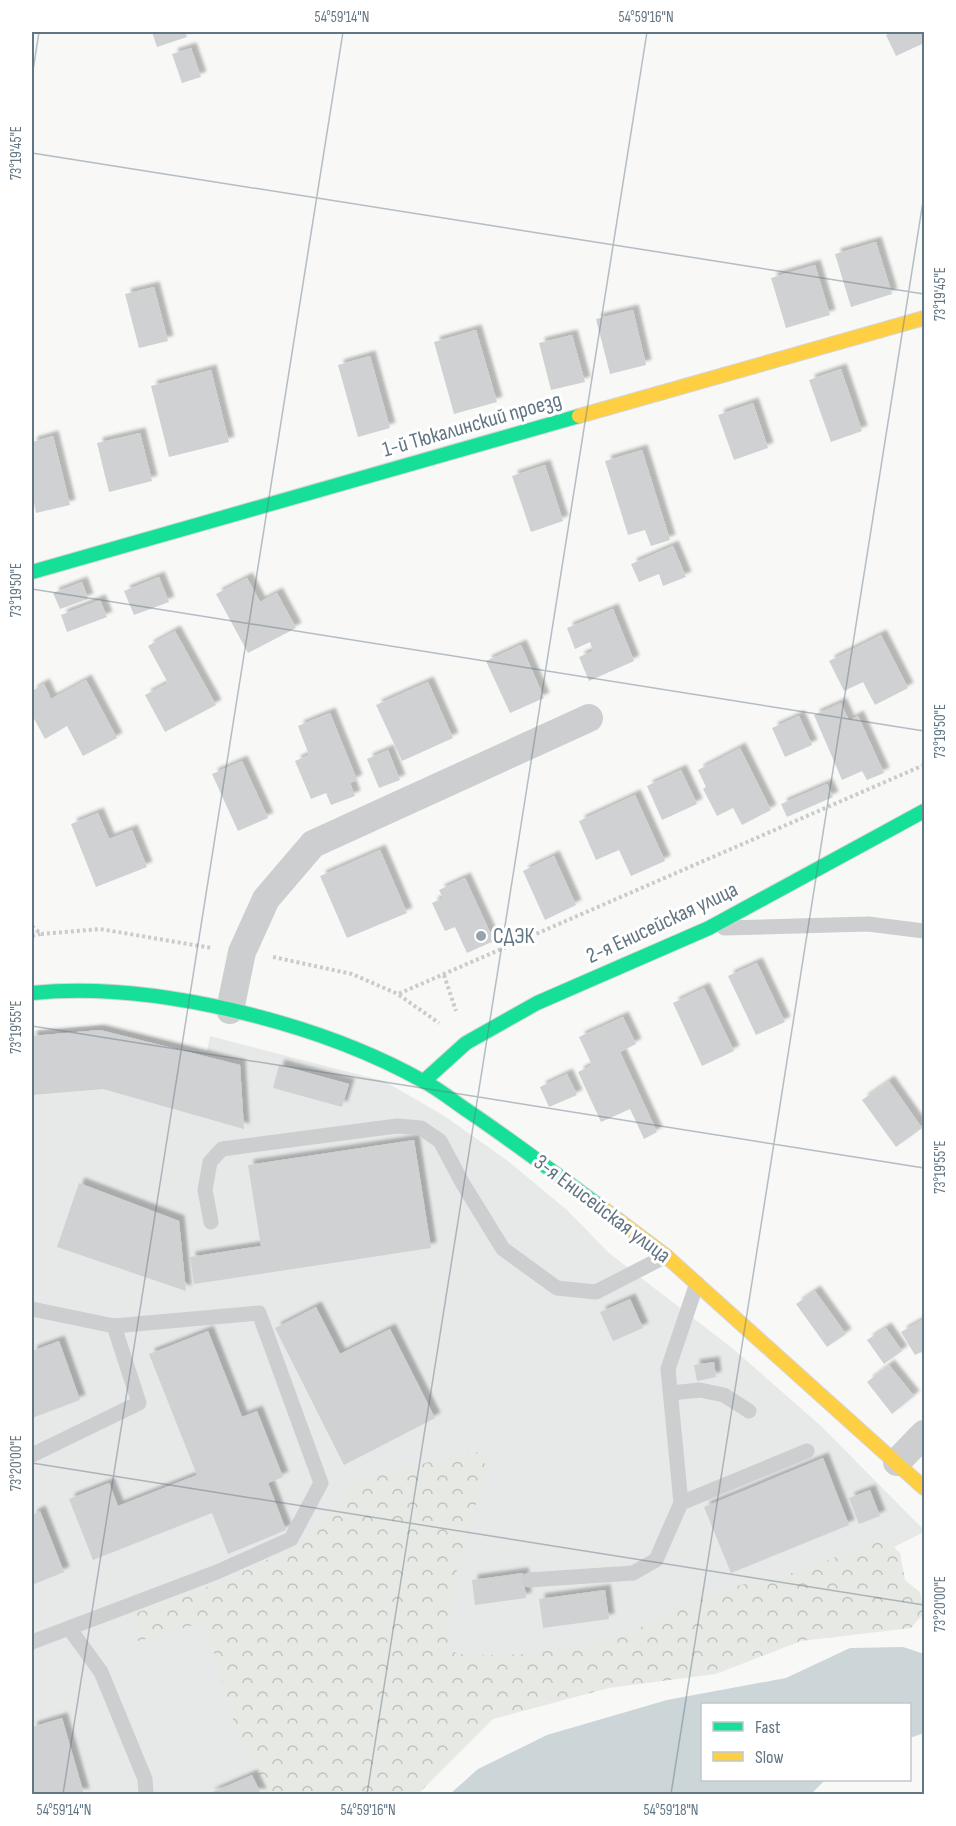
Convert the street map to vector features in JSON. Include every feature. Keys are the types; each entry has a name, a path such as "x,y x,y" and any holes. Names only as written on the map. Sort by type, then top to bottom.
{"street":[{"name":"1-й Тюкалинский проезд","path":"32,572 924,318"},
{"path":"230,1010 242,952 266,899 313,844 589,718"},
{"name":"2-я Енисейская улица","path":"424,1081 466,1043 537,1003 709,928 924,811"},
{"name":"3-я Енисейская улица","path":"32,993 53,990 145,994 230,1010 306,1031 364,1052 424,1081 514,1142 666,1256 924,1488"},
{"path":"897,1462 924,1434"}],"lane":[{"path":"709,928 868,924 924,931"},
{"path":"211,1222 205,1190 210,1162 222,1149 397,1126 420,1128 440,1142 503,1249 557,1288 596,1292 666,1256"},
{"path":"529,1580 633,1573 656,1560 681,1503 669,1369 697,1283"},
{"path":"32,1309 114,1326 259,1313 321,1483 291,1539 217,1572 32,1642"},
{"path":"32,1455 138,1403 114,1326"},
{"path":"671,1393 700,1390 724,1395 749,1411"},
{"path":"681,1503 807,1451"},
{"path":"69,1628 101,1672 145,1779 146,1794"}],"path":[{"path":"398,994 924,765"},
{"path":"32,926 41,934"},
{"path":"32,936 100,929 285,959 352,974 398,994 466,1043"}],"shaded area":[{"path":"100,1025 207,1051 210,1036 384,1081 443,1115 508,1161 567,1210 609,1253 732,1348 821,1426 924,1532 892,1548 269,1794 32,1794 32,1031"},
{"path":"903,1647 924,1654 924,1733 911,1738 911,1703 701,1703 701,1781 824,1781 811,1794 450,1794 478,1769 547,1735 667,1700 786,1678 850,1648"}],"green space":[{"path":"477,1452 487,1467 454,1580 448,1650 467,1656 528,1654 613,1640 724,1589 808,1569 870,1542 890,1543 900,1553 905,1580 920,1592 924,1613 911,1628 801,1641 716,1674 609,1688 493,1719 418,1794 265,1794 259,1774 237,1733 205,1622 138,1641 132,1624 136,1613 229,1579 302,1542 356,1481"}],"building":[{"path":"152,32 185,32 187,37 157,47"},
{"path":"893,32 924,32 924,43 896,56 886,35"},
{"path":"191,48 201,77 182,83 172,54"},
{"path":"876,242 892,294 851,307 835,254"},
{"path":"815,265 830,315 786,328 771,278"},
{"path":"154,287 168,341 139,348 125,294"},
{"path":"633,310 646,365 610,374 596,319"},
{"path":"476,330 497,402 454,414 434,342"},
{"path":"572,335 585,382 551,390 539,343"},
{"path":"370,356 390,428 358,437 338,365"},
{"path":"841,369 862,431 831,442 809,380"},
{"path":"211,370 229,442 169,457 151,386"},
{"path":"753,403 768,448 734,460 718,415"},
{"path":"140,433 152,481 109,492 97,443"},
{"path":"53,436 70,505 36,513 32,493 32,442"},
{"path":"642,450 670,540 651,546 645,530 628,535 605,461"},
{"path":"545,465 563,521 531,532 512,476"},
{"path":"673,546 686,577 663,586 659,574 639,582 631,564"},
{"path":"159,577 169,602 134,615 124,591"},
{"path":"247,578 260,602 277,593 296,628 248,653 216,594"},
{"path":"82,582 88,599 60,609 53,593"},
{"path":"100,600 107,617 67,632 61,615"},
{"path":"613,609 634,661 589,681 579,657 593,651 590,642 575,649 567,628"},
{"path":"175,631 216,705 165,732 145,695 168,683 148,646"},
{"path":"881,635 908,688 875,705 863,682 844,691 829,661"},
{"path":"521,645 544,698 510,713 486,661"},
{"path":"86,680 117,738 83,756 67,726 45,739 32,715 32,691 44,684 51,699"},
{"path":"428,682 453,738 402,761 376,705"},
{"path":"841,703 849,721 858,716 884,773 867,780 862,771 842,780 814,715"},
{"path":"330,713 357,780 350,783 355,796 331,805 326,793 311,799 295,761 309,755 298,726"},
{"path":"799,716 812,745 785,757 772,728"},
{"path":"740,748 771,810 742,825 733,808 717,816 703,789 706,787 698,770"},
{"path":"388,750 400,780 379,788 367,759"},
{"path":"242,761 268,818 238,831 212,774"},
{"path":"681,770 697,804 662,820 647,786"},
{"path":"827,784 833,797 787,817 781,804"},
{"path":"635,795 665,861 631,876 619,850 596,860 579,821"},
{"path":"98,813 109,839 132,830 147,867 96,887 71,824"},
{"path":"380,850 407,913 347,938 320,876"},
{"path":"554,856 576,905 545,920 523,871"},
{"path":"465,878 494,941 467,953 455,927 445,931 432,903 443,898 439,890"},
{"path":"757,963 785,1022 756,1035 728,976"},
{"path":"704,988 734,1051 702,1066 673,1003"},
{"path":"623,1017 636,1044 620,1052 657,1132 644,1139 630,1109 601,1122 578,1072 592,1065 579,1037"},
{"path":"100,1030 240,1065 244,1129 103,1089 32,1095 32,1036"},
{"path":"279,1065 349,1084 342,1107 273,1088"},
{"path":"567,1074 577,1095 549,1107 540,1087"},
{"path":"889,1081 922,1128 896,1147 862,1100"},
{"path":"414,1140 431,1248 194,1284 190,1257 261,1246 248,1165"},
{"path":"79,1183 179,1221 186,1291 57,1247"},
{"path":"815,1291 846,1334 827,1347 796,1304"},
{"path":"630,1299 643,1328 613,1341 600,1312"},
{"path":"316,1307 340,1354 390,1329 435,1418 344,1465 275,1328"},
{"path":"924,1319 924,1358 921,1352 915,1355 901,1332"},
{"path":"886,1328 902,1351 884,1364 867,1340"},
{"path":"208,1331 242,1417 257,1411 283,1477 268,1483 286,1530 228,1554 212,1513 93,1560 69,1499 109,1483 118,1506 197,1475 149,1354"},
{"path":"59,1341 80,1400 32,1418 32,1351"},
{"path":"714,1362 716,1377 697,1381 694,1365"},
{"path":"889,1365 914,1396 892,1414 867,1382"},
{"path":"823,1458 849,1525 731,1573 704,1507"},
{"path":"870,1490 880,1516 859,1524 849,1498"},
{"path":"40,1511 64,1572 32,1585 32,1515"},
{"path":"523,1573 526,1598 475,1605 472,1580"},
{"path":"605,1590 609,1619 543,1628 539,1599"},
{"path":"62,1718 84,1794 32,1794 32,1727"},
{"path":"252,1775 261,1794 208,1794"}],"traffic: fast":[{"path":"32,572 579,416"},
{"path":"424,1081 466,1043 537,1003 709,928 924,811"},
{"path":"32,993 79,991 129,993 181,1000 233,1010 285,1024 334,1041 381,1060 435,1088 601,1207"}],"traffic: slow":[{"path":"579,416 924,318"},
{"path":"601,1207 666,1256 924,1488"}],"place":[{"name":"СДЭК","path":"481,936"}]}
